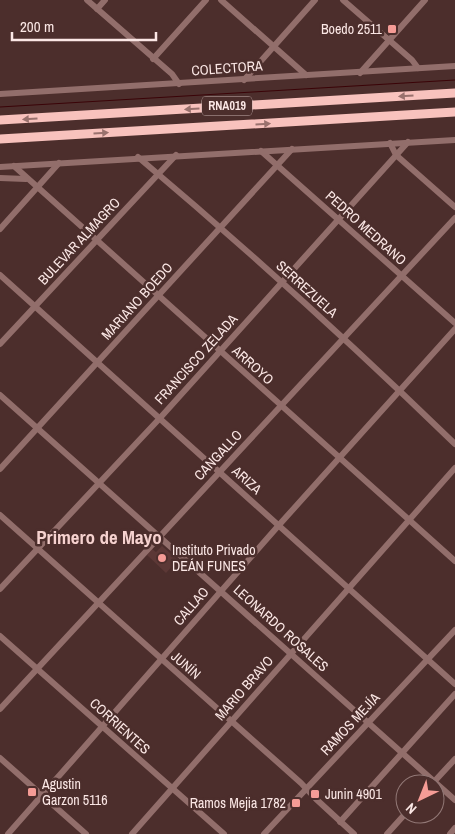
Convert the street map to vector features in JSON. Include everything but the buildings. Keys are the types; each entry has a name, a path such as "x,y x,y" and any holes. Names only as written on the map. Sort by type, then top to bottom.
{"highway":[{"name":"RNA019","path":"0,120 455,93"},
{"name":"RNA019","path":"0,139 455,112"}],"street":[{"path":"87,0 172,74 179,84"},
{"path":"97,9 105,0"},
{"path":"153,58 206,0"},
{"path":"221,0 306,75"},
{"path":"244,80 316,0"},
{"path":"343,0 412,60 418,68"},
{"path":"360,73 425,0"},
{"name":"COLECTORA","path":"0,94 455,66"},
{"path":"0,167 138,157 455,140"},
{"name":"FRANCISCO ZELADA","path":"0,589 160,418 408,142"},
{"path":"390,143 396,155 455,207"},
{"name":"MARIANO BOEDO","path":"0,469 292,149"},
{"name":"PEDRO MEDRANO","path":"261,151 455,323"},
{"name":"BULEVAR ALMAGRO","path":"0,344 176,155"},
{"name":"SERREZUELA","path":"138,157 344,339 455,444"},
{"path":"0,229 59,163"},
{"name":"ARROYO","path":"14,166 455,561"},
{"path":"0,178 28,179"},
{"name":"CANGALLO","path":"0,709 455,218"},
{"name":"ARIZA","path":"0,275 455,684"},
{"name":"CALLAO","path":"8,834 160,659 455,329"},
{"name":"LEONARDO ROSALES","path":"0,395 424,774"},
{"name":"MARIO BRAVO","path":"132,834 455,468"},
{"name":"JUNÍN","path":"0,515 232,721 354,834"},
{"name":"RAMOS MEJÍA","path":"264,834 455,630"},
{"name":"CORRIENTES","path":"0,636 224,834"},
{"path":"340,822 455,694"},
{"path":"0,758 86,834"},
{"path":"441,774 455,759"},
{"name":"LEONARDO ROSALES","path":"445,792 455,800"},
{"path":"387,834 396,824"},
{"path":"450,834 455,828"}],"shaded area":[{"name":"Instituto Privado DEÁN FUNES","path":"162,546 178,560 166,573 147,555 152,549 156,552"}],"waterway":[{"path":"0,107 455,80"}],"place":[{"name":"Boedo 2511","path":"392,29"},
{"name":"Instituto Privado DEÁN FUNES","path":"162,558"},
{"name":"Agustin Garzon 5116","path":"32,792"},
{"name":"Junin 4901","path":"315,794"},
{"name":"Ramos Mejia 1782","path":"296,803"}],"district":[{"name":"Primero de Mayo","path":"99,537"}]}
